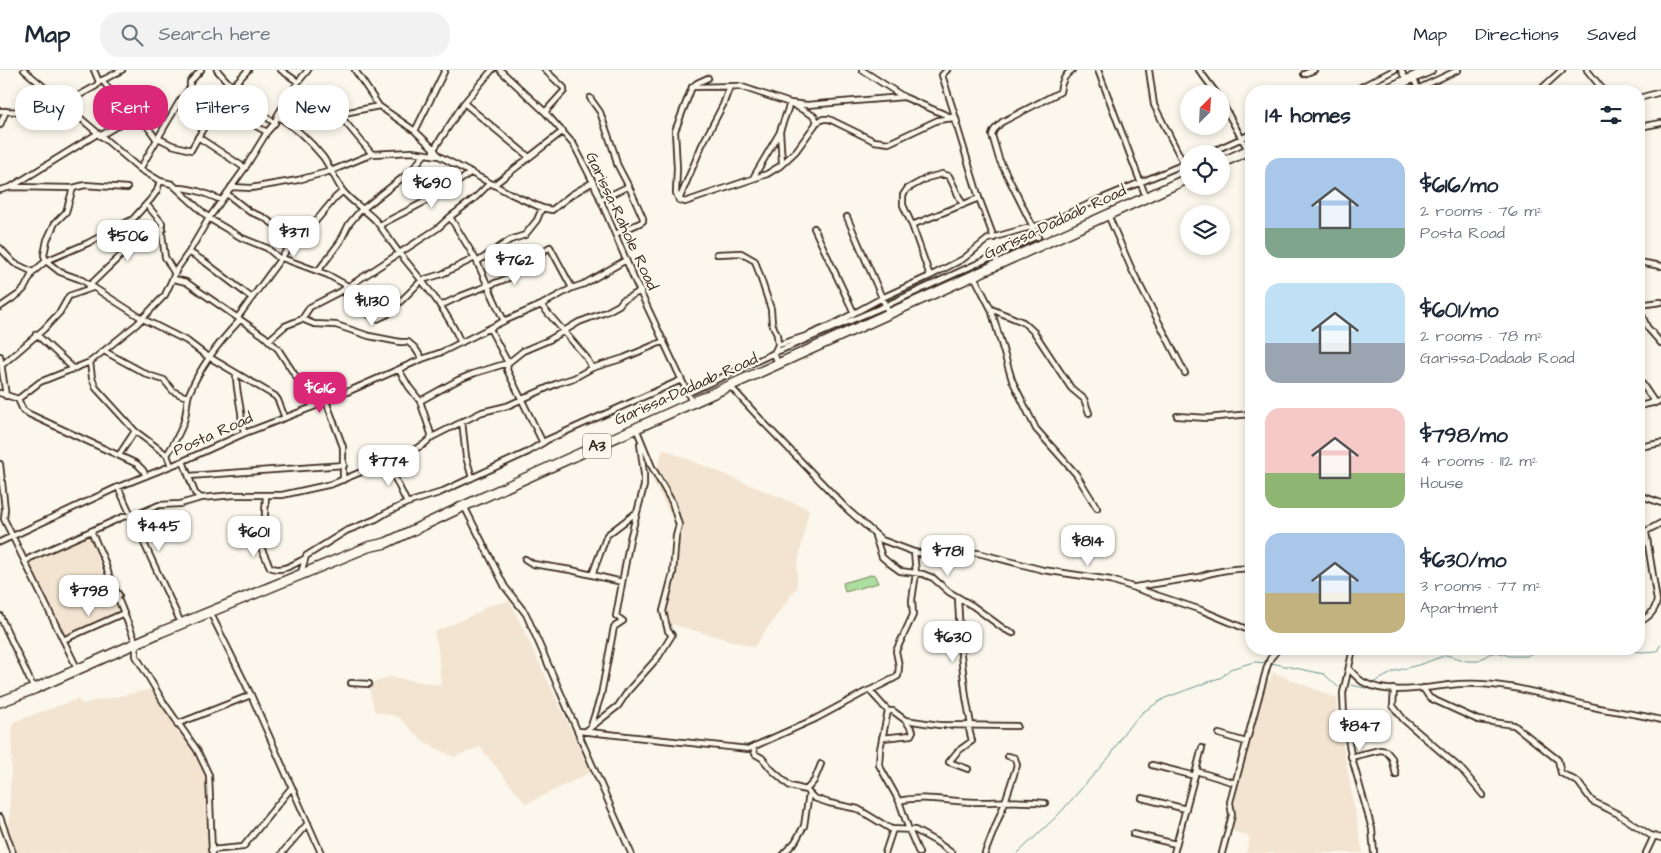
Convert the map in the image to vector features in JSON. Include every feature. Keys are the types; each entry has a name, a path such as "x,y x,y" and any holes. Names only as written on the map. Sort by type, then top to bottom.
{"highway":[{"path":"1396,85 1430,70"},
{"path":"1230,159 1245,152"},
{"name":"Garissa-Dadaab Road","path":"0,702 34,690 136,643 210,612 368,547 386,543 778,364 887,310 974,276 1039,241 1108,214 1180,182"}],"street":[{"path":"24,70 42,85"},
{"path":"94,70 104,85"},
{"path":"83,93 96,86 100,81 122,70"},
{"path":"190,85 190,82 201,70"},
{"path":"217,70 230,85 248,70"},
{"path":"281,70 298,82"},
{"path":"18,399 40,382 90,362 143,319 165,295 174,276 221,200 245,168 267,132 275,123 277,116 298,82 308,70"},
{"path":"355,70 378,106 416,131 434,148 439,156"},
{"path":"416,131 445,70"},
{"path":"432,154 464,103 492,70"},
{"name":"Garissa-Rahole Road","path":"500,70 545,112 574,145 593,182 626,260 692,402"},
{"path":"545,70 564,88 564,91 545,112"},
{"path":"862,70 904,97 953,118 957,126"},
{"path":"947,70 942,75 979,198 994,238"},
{"path":"688,393 774,353 887,310 1039,241 999,159 992,135 1002,122 1060,92 1060,85 1065,76 1072,70"},
{"path":"1098,70 1122,127 1146,197"},
{"path":"1150,70 1154,105 1180,158"},
{"path":"1199,70 1210,85"},
{"path":"1304,74 1314,70"},
{"path":"1365,85 1394,70"},
{"path":"1400,70 1414,85"},
{"path":"1427,85 1458,70"},
{"path":"1546,85 1562,70"},
{"path":"1587,70 1599,85"},
{"path":"708,78 692,87 675,131 676,193 679,200 685,202 767,174 796,151 816,123 823,119 829,119 874,141 889,143 938,120 953,118"},
{"path":"679,200 730,86"},
{"path":"692,87 739,86 748,88 790,103 814,116 816,123"},
{"path":"1645,96 1661,92"},
{"path":"790,103 807,105 904,97"},
{"path":"590,98 600,112 617,164 642,214 642,221 615,234"},
{"path":"464,103 529,157"},
{"path":"753,178 780,131 790,103"},
{"path":"140,169 178,104"},
{"path":"372,154 341,117 344,113 378,106"},
{"path":"0,125 3,111"},
{"path":"277,116 294,127 316,149 343,191 364,208 380,225 440,306 461,343"},
{"path":"1230,116 1245,141"},
{"path":"268,118 275,123"},
{"path":"83,121 140,169 176,188 210,218 242,238 266,248 281,258 318,271 348,286"},
{"path":"1645,126 1661,123"},
{"path":"0,190 11,187 108,130"},
{"path":"151,130 158,139 189,151 194,147 201,130"},
{"path":"263,130 267,132"},
{"path":"269,340 286,326 302,320 310,307 343,290 438,228 492,183 563,131"},
{"path":"780,131 782,163"},
{"path":"198,137 245,168"},
{"path":"1227,145 1243,138"},
{"path":"231,187 251,188 298,180 331,171 372,154 400,152 439,156 511,194 542,208 552,210 593,182"},
{"path":"318,271 340,242 349,224 359,212 412,171 425,154"},
{"path":"778,344 806,336 930,276 994,238 1046,224 1180,165"},
{"path":"380,225 418,204 434,198 456,184 470,172"},
{"path":"930,276 903,205 903,195 907,189 928,178 942,174 949,176 962,205"},
{"path":"0,307 24,289 33,272 46,261 88,243 133,219 157,190 160,181"},
{"path":"11,187 73,188 85,185 127,188"},
{"path":"600,200 629,186"},
{"path":"73,188 66,212 54,224 47,240 44,254 46,261 60,272 82,280 90,287 114,299 143,319 187,341 210,358 275,396 285,418"},
{"path":"176,188 187,188 221,200"},
{"path":"167,456 183,424 188,409 188,397 210,358 295,239 315,222 343,191"},
{"path":"227,194 250,212 263,217 295,239"},
{"path":"912,225 979,198"},
{"path":"147,204 162,223 165,257 174,276 186,282 269,340 278,349 304,388 313,407"},
{"path":"343,290 356,306 377,319 388,314 422,280 476,260 510,240 525,235 537,220 542,208"},
{"path":"1108,214 1132,270 1185,374"},
{"path":"450,217 476,260 504,321"},
{"path":"847,217 887,310"},
{"path":"814,228 854,313"},
{"path":"1,364 60,312 69,296 90,287 104,270 144,237 163,229"},
{"path":"440,306 487,285 511,277 537,255 550,247 572,288"},
{"path":"0,248 14,263 33,272"},
{"path":"189,252 252,298"},
{"path":"717,254 741,253 755,261 771,309 772,324 777,335 778,344 774,353 778,364"},
{"name":"Posta Road","path":"0,542 118,487 183,461 245,433 313,407 399,370 422,358 442,352 541,305 572,288 584,284 626,260"},
{"path":"1645,263 1661,266"},
{"path":"974,276 991,309 1012,380 1036,429 1076,474 1097,508"},
{"path":"420,401 475,372 508,363 523,351 539,345 579,322 606,312 640,290"},
{"path":"1645,307 1661,302"},
{"path":"541,305 586,357 592,368"},
{"path":"991,309 1023,322 1034,332 1072,388 1084,400 1088,413"},
{"path":"302,320 314,324 336,325 368,336 408,342 422,358"},
{"path":"1645,322 1647,327 1661,342"},
{"path":"490,329 508,363 507,370 542,443"},
{"path":"36,334 74,369"},
{"path":"25,562 30,558 125,516 131,517 159,505 180,504 201,498 234,495 282,495 343,480 385,463 423,444 432,437 490,409 497,409 574,378 592,368 624,358 664,341"},
{"path":"104,351 148,374 164,380 173,391 188,397"},
{"path":"0,356 6,385 6,396"},
{"path":"90,362 92,378 96,388 135,431 167,456 171,466"},
{"path":"399,370 412,392 420,401 432,437"},
{"path":"236,374 236,388 241,410 242,428 245,433"},
{"path":"266,496 264,533 258,541 270,567 276,570 282,569 304,559 346,530 376,520 407,503 427,498 472,478 528,452 542,443 681,380"},
{"path":"730,386 848,510 875,536 895,546 944,558 978,553 1044,570 1111,580 1201,610 1245,628"},
{"path":"1645,388 1655,403"},
{"path":"0,393 18,399"},
{"path":"18,399 23,410 29,414 140,466 146,476"},
{"path":"326,401 343,447 343,480"},
{"path":"1645,405 1661,401"},
{"path":"1177,416 1207,418 1245,415"},
{"path":"462,422 466,457 472,478"},
{"path":"586,731 618,706 628,691 660,656 672,635 668,630 663,610 673,572 676,536 679,526 672,502 652,466 636,428"},
{"path":"119,455 135,431"},
{"path":"590,727 601,695 614,627 623,622 616,616 630,539 644,486 640,440"},
{"path":"1645,446 1661,442"},
{"path":"183,461 195,493 201,498"},
{"path":"385,463 407,503"},
{"path":"0,464 4,519 78,670"},
{"path":"189,476 344,465"},
{"path":"118,487 181,624"},
{"path":"1645,497 1661,503"},
{"path":"464,506 505,587 526,614 632,853"},
{"path":"592,575 607,535 637,511"},
{"path":"1645,619 1654,611 1657,601 1646,532 1661,523"},
{"path":"91,532 114,587 118,592 119,595 117,596 136,643 136,656 178,724 197,750 209,775 211,851 229,851 243,847 292,787"},
{"path":"875,536 882,557 900,571 927,575 933,578 958,598 973,606 1004,629 1013,632"},
{"path":"579,731 748,749 815,719 870,691 879,684 898,676 899,666 896,651 913,615 912,600 916,573 914,552"},
{"path":"300,576 304,559"},
{"path":"525,559 533,564 622,582"},
{"path":"1134,587 1199,578 1206,574 1245,569"},
{"path":"958,598 961,654 972,741 958,751 949,762 968,769"},
{"path":"210,612 251,695 321,853"},
{"path":"63,640 124,613"},
{"path":"0,616 34,690"},
{"path":"1222,853 1232,815 1230,802 1267,667 1273,655"},
{"path":"1352,655 1343,698 1351,757 1368,812 1374,853"},
{"path":"1349,669 1361,682 1372,686 1394,689 1461,684 1510,686 1599,708 1661,720"},
{"path":"351,683 369,684"},
{"path":"1423,688 1428,697 1478,720 1514,725 1558,760 1561,773 1578,782 1592,801 1654,836 1661,838"},
{"path":"1394,689 1393,706 1404,720 1462,770 1483,795"},
{"path":"870,691 888,711 905,720 913,731 911,735 882,738"},
{"path":"178,724 251,695"},
{"path":"888,711 882,738 880,765 899,801 919,853"},
{"path":"905,720 939,725 1018,726"},
{"path":"1219,734 1246,742"},
{"path":"752,747 755,754 762,758 790,786 808,792 814,798 828,803 858,809 893,829 915,830 952,853"},
{"path":"1174,853 1202,748"},
{"path":"1351,757 1380,750 1386,751 1392,758 1396,775"},
{"path":"985,853 1006,802 1017,765 1015,758 1008,756"},
{"path":"784,853 795,842 804,826 808,792 821,764"},
{"path":"1152,765 1235,783"},
{"path":"1142,798 1186,809"},
{"path":"899,801 927,799 1045,803"},
{"path":"0,817 13,853"},
{"path":"282,853 308,823"},
{"path":"885,853 893,829"},
{"path":"1133,834 1176,844"},
{"path":"1646,853 1654,836"}],"shaded area":[{"path":"663,449 809,509 797,567 797,587 754,647 668,623 666,607 676,526 653,481"},
{"path":"90,533 100,566 121,614 63,639 26,562"},
{"path":"510,601 591,772 526,804 480,747 454,757 424,742 398,717 374,711 369,684 390,677 441,685 438,649 434,632 480,612 486,606"},
{"path":"1273,672 1338,699 1336,709 1363,853 1246,853 1250,837 1230,830 1237,790 1266,680 1270,681"},
{"path":"152,689 194,752 205,773 211,853 8,853 13,722 78,699 82,704"}],"green space":[{"path":"874,574 878,583 845,592 843,583"}],"waterway":[{"path":"1645,652 1657,651 1661,644"},
{"path":"1373,683 1395,671 1446,655"},
{"path":"1446,655 1468,661 1478,661 1487,655"},
{"path":"1506,655 1529,655"},
{"path":"1018,853 1059,814 1111,755 1125,731 1143,712 1165,698 1222,677 1230,669 1254,662 1267,663"},
{"path":"1271,663 1324,674 1338,687"},
{"path":"1351,685 1365,688"}]}
